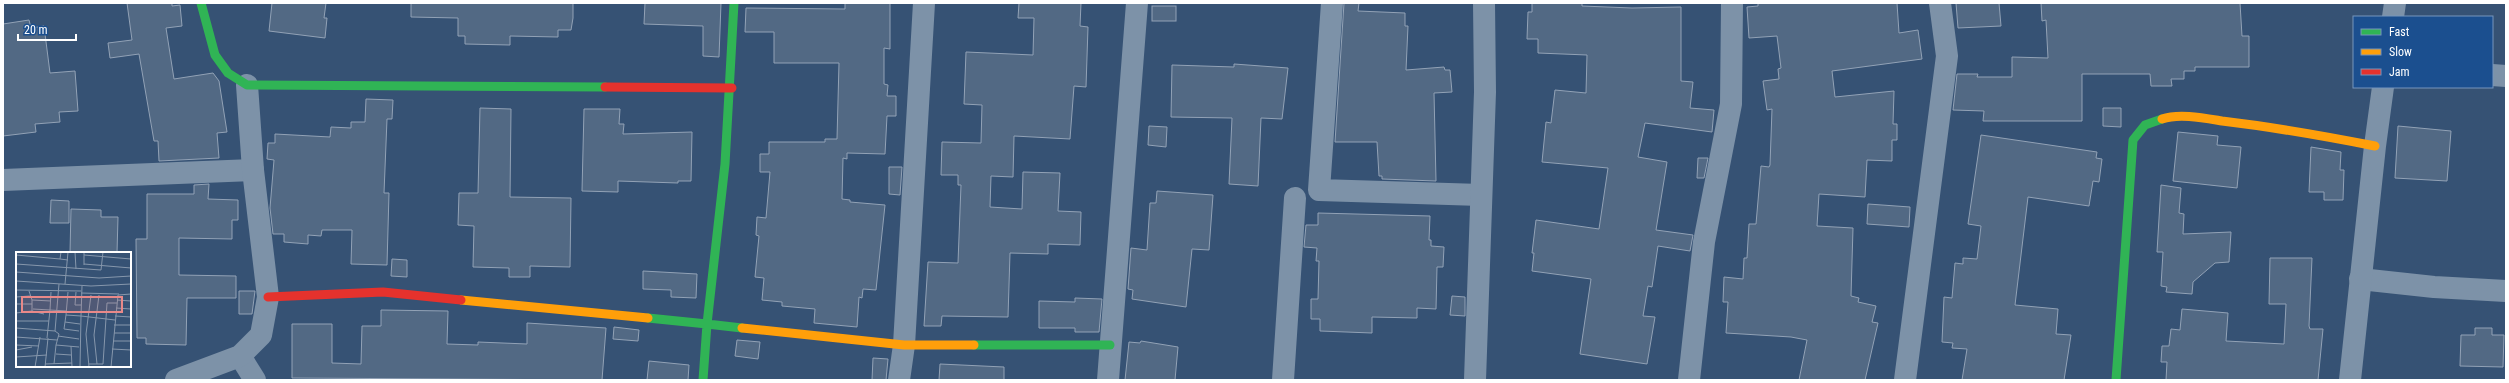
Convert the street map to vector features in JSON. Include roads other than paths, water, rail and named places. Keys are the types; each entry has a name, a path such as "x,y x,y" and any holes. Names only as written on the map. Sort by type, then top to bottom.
{"street":[{"path":"201,3 215,55 228,73 247,85 732,88"},
{"path":"703,380 707,324 721,219 732,88 734,3"},
{"path":"899,380 904,345 924,3"},
{"path":"1108,380 1138,3"},
{"path":"1332,3 1319,190 1481,195"},
{"path":"1475,380 1485,92 1484,3"},
{"path":"1689,380 1704,242 1730,104 1732,3"},
{"path":"1905,380 1947,56 1940,3"},
{"path":"2393,16 2395,3"},
{"path":"2493,75 2506,76"},
{"path":"176,380 240,356 261,335 268,297 253,170 247,85"},
{"path":"2350,380 2374,146 2383,88"},
{"path":"2116,380 2133,140 2144,125 2167,117 2200,118 2280,128 2374,146"},
{"path":"3,180 253,170"},
{"path":"1283,380 1295,198"},
{"path":"2360,279 2434,287 2506,291"},
{"path":"268,297 383,292 904,345 1110,345"},
{"path":"240,356 255,380"}]}
